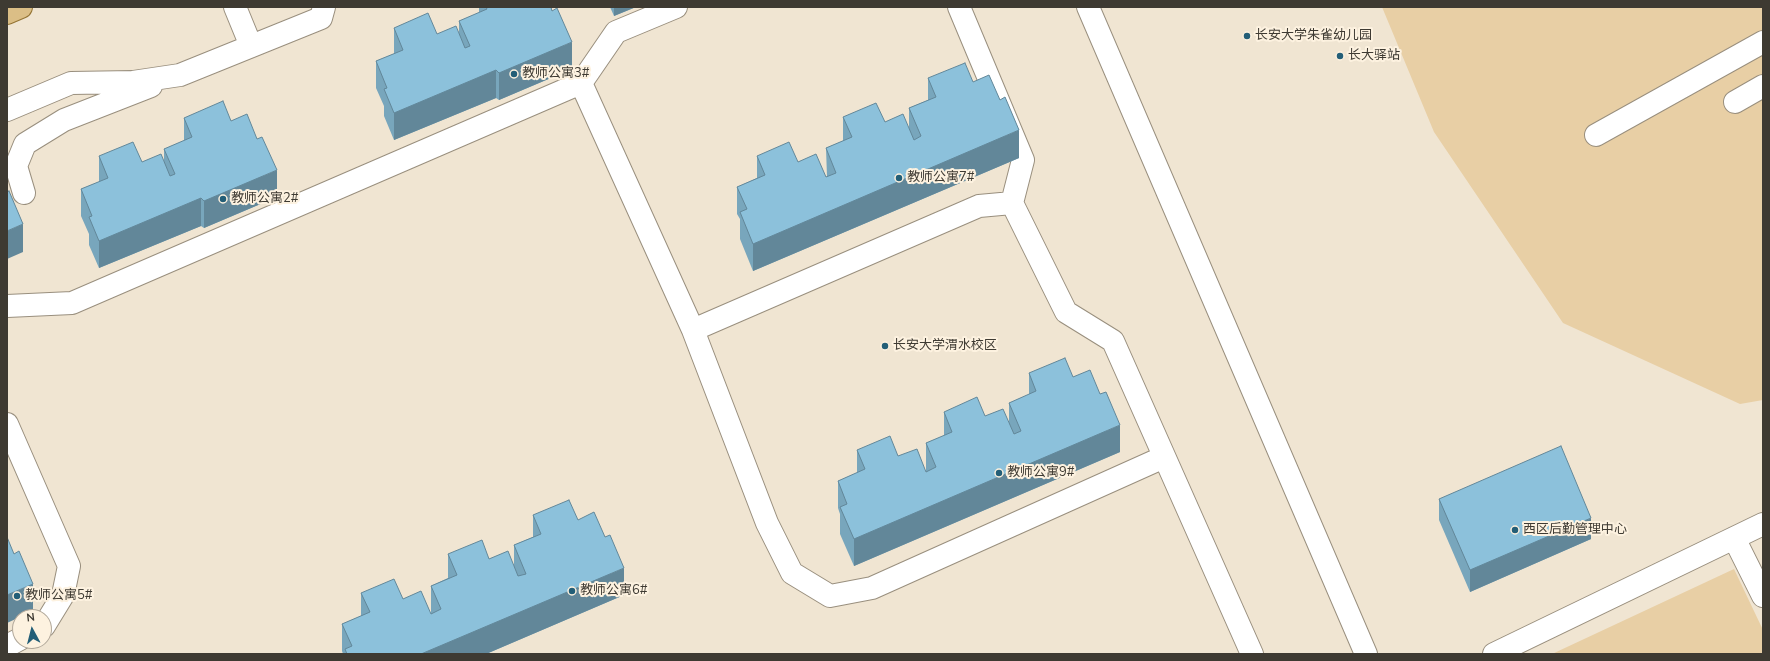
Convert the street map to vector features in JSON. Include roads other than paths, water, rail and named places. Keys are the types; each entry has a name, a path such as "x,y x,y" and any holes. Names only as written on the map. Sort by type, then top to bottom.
{"main road":[{"path":"7,13 21,7"}],"street":[{"path":"235,7 251,46"},
{"path":"24,193 16,166 25,144 64,120 321,18 324,7"},
{"path":"7,306 72,303 581,83 616,32 676,7"},
{"path":"959,7 1023,160 1012,203 1066,312 1112,341 1252,654"},
{"path":"1088,7 1366,654"},
{"path":"1596,135 1763,42"},
{"path":"7,110 71,83 133,82 180,75"},
{"path":"581,83 693,330 767,523 792,573 830,596 872,588 1164,457"},
{"path":"1735,102 1763,86"},
{"path":"693,330 979,206 1012,203"},
{"path":"7,424 69,566 62,595 52,612"},
{"path":"1494,654 1763,524"},
{"path":"1734,538 1763,596"}],"place":[{"name":"长安大学朱雀幼儿园","path":"1247,36"},
{"name":"长大驿站","path":"1340,56"},
{"name":"教师公寓3#","path":"514,74"},
{"name":"教师公寓7#","path":"899,178"},
{"name":"教师公寓2#","path":"223,199"},
{"name":"长安大学渭水校区","path":"885,346"},
{"name":"教师公寓9#","path":"999,473"},
{"name":"西区后勤管理中心","path":"1515,530"},
{"name":"教师公寓6#","path":"572,591"},
{"name":"教师公寓5#","path":"17,596"}]}
